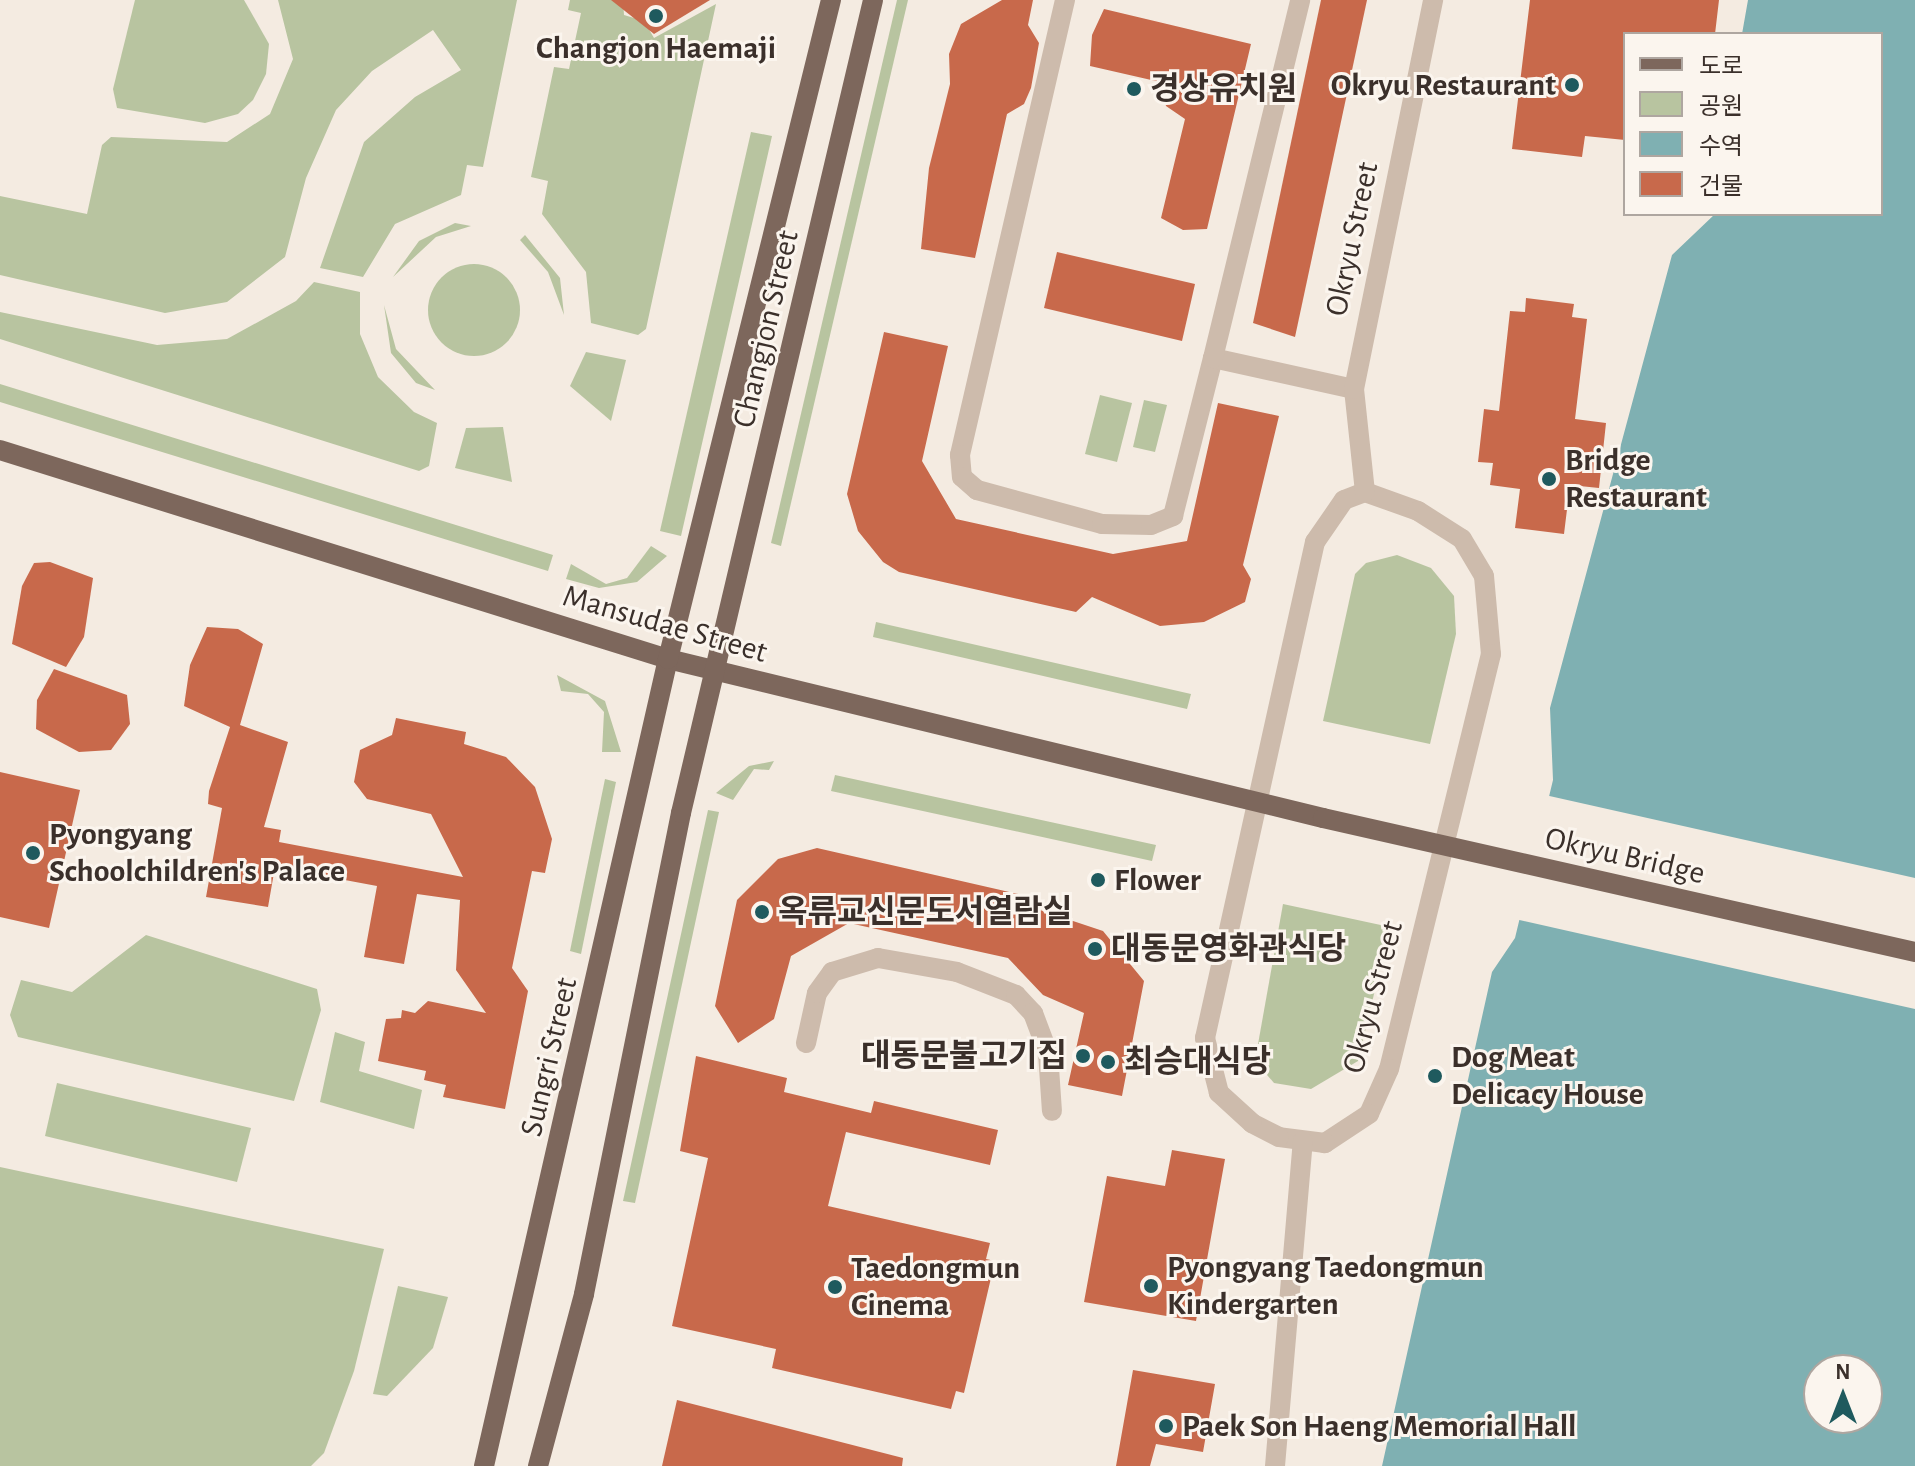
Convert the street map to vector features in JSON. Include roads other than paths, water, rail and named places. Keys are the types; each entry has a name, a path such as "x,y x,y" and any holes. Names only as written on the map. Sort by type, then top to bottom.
{"main road":[{"name":"Changjon Street","path":"668,659 831,0"},
{"name":"Changjon Street","path":"716,672 873,0"},
{"name":"Mansudae Street","path":"0,450 668,659 1323,818"},
{"name":"Sungri Street","path":"484,1466 668,659"},
{"path":"538,1466 584,1294 716,672"},
{"name":"Okryu Bridge","path":"1323,818 1915,952"}],"street":[{"path":"1065,0 960,455 962,477 977,490 1102,524 1151,525 1173,516 1300,0"},
{"name":"Okryu Street","path":"1365,492 1354,389 1433,0"},
{"path":"1213,358 1354,389"},
{"name":"Okryu Street","path":"1365,492 1418,511 1462,539 1484,576 1491,654 1389,1069 1369,1114 1348,1132 1325,1143 1303,1141 1252,1123 1219,1093 1207,1061 1209,1004 1315,542 1344,500 1365,492"},
{"path":"806,1043 817,993 832,972 878,958 957,972 1016,995 1033,1013 1048,1053 1052,1111"},
{"path":"1275,1466 1303,1141"}],"water":[{"path":"1748,0 1915,0 1915,1466 1382,1466 1492,972 1515,938 1553,780 1550,708 1672,255 1713,216 1883,216 1883,32 1742,32"}],"place":[{"name":"Changjon Haemaji","path":"656,16"},
{"name":"Okryu Restaurant","path":"1572,85"},
{"name":"경상유치원","path":"1134,89"},
{"name":"Bridge Restaurant","path":"1549,479"},
{"name":"Pyongyang Schoolchildren's Palace","path":"33,853"},
{"name":"Flower","path":"1098,880"},
{"name":"옥류교신문도서열람실","path":"762,912"},
{"name":"대동문영화관식당","path":"1095,949"},
{"name":"대동문불고기집","path":"1083,1056"},
{"name":"최승대식당","path":"1108,1062"},
{"name":"Dog Meat Delicacy House","path":"1435,1076"},
{"name":"Pyongyang Taedongmun Kindergarten","path":"1151,1286"},
{"name":"Taedongmun Cinema","path":"835,1287"},
{"name":"Paek Son Haeng Memorial Hall","path":"1166,1426"}]}
